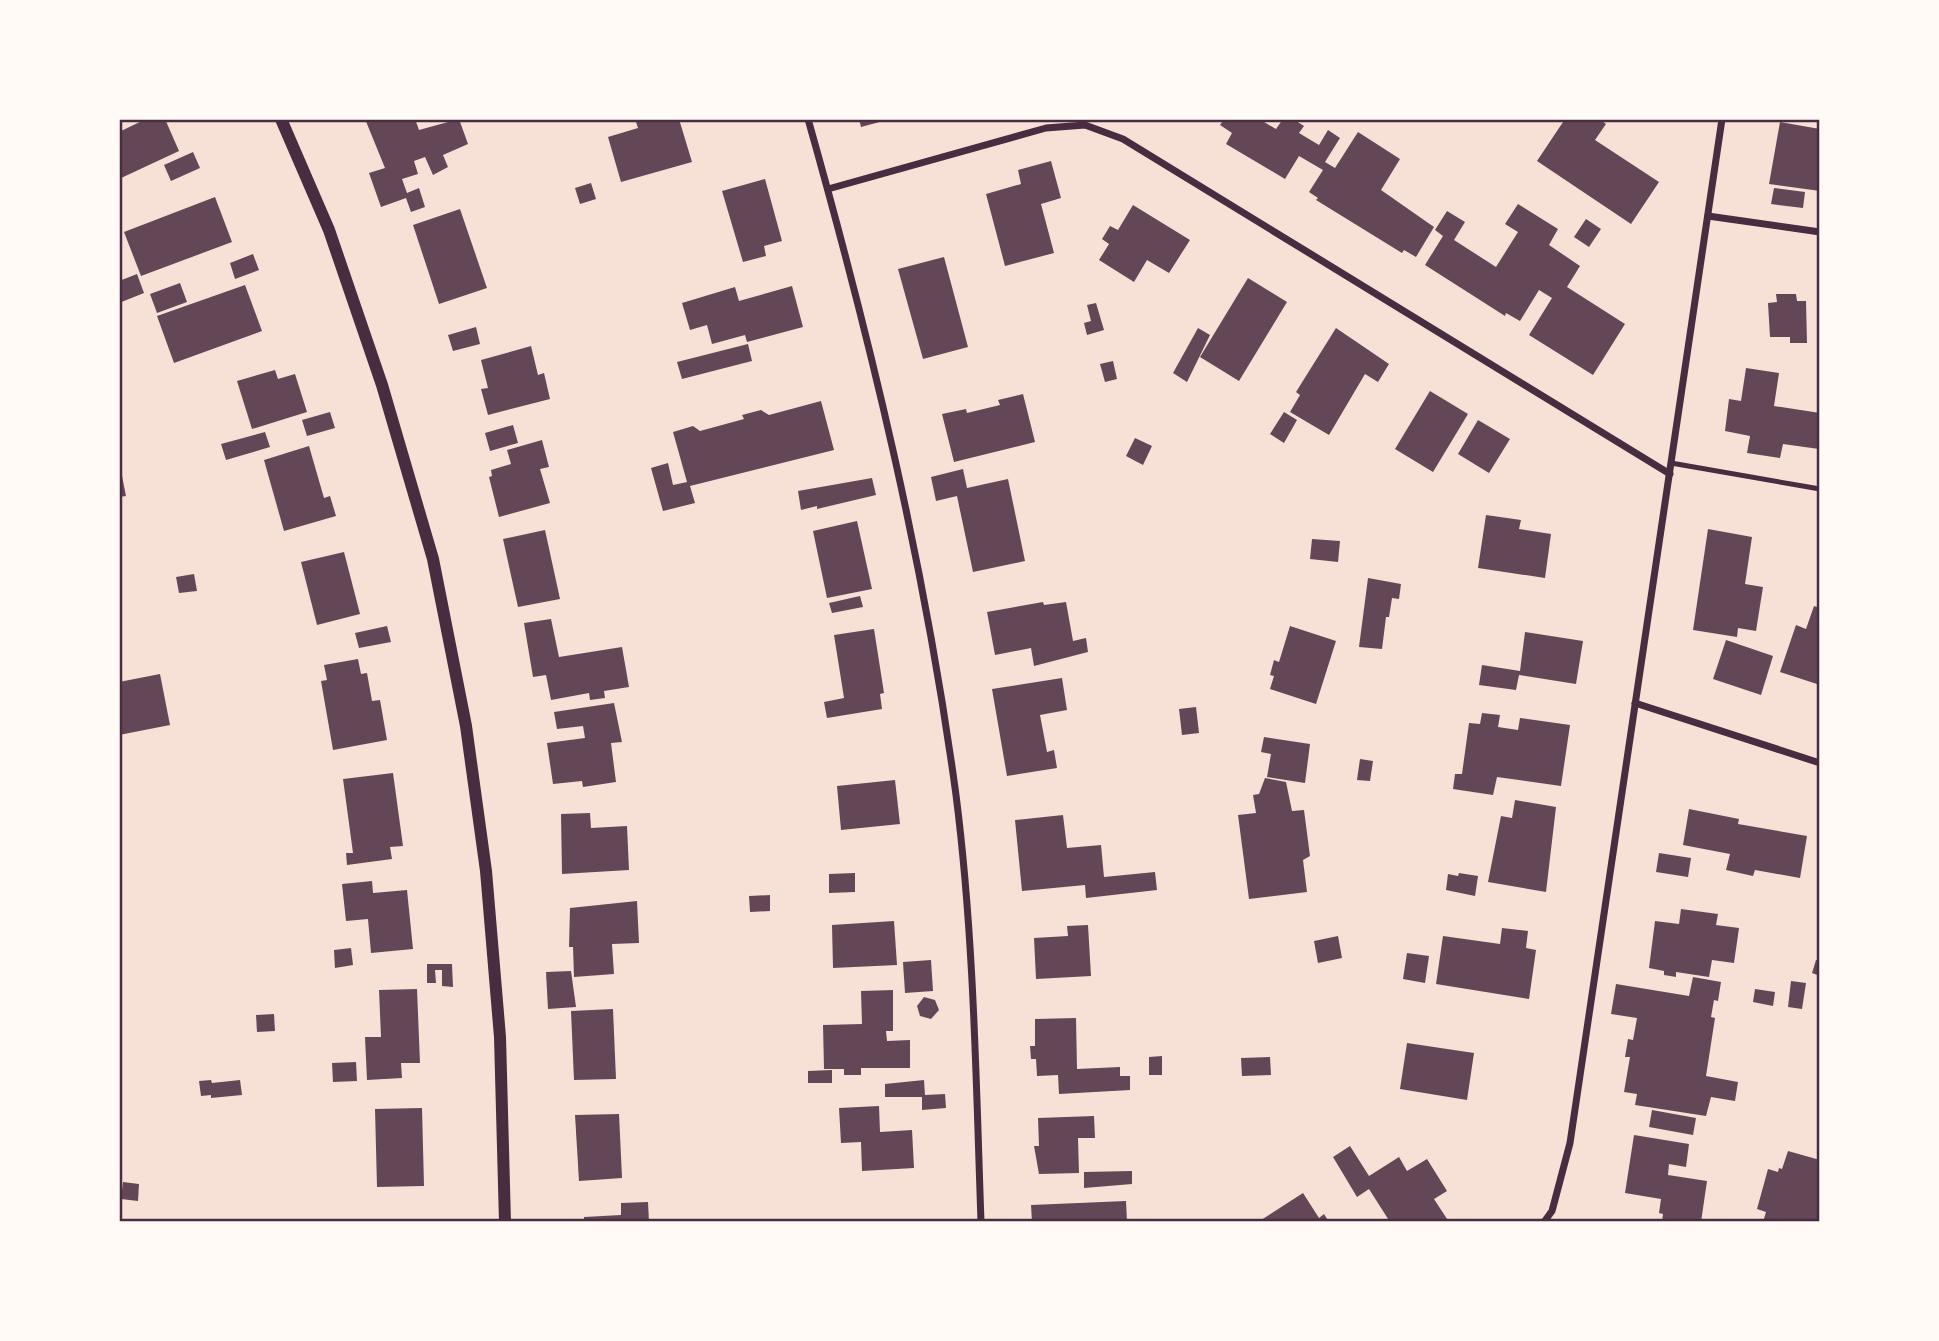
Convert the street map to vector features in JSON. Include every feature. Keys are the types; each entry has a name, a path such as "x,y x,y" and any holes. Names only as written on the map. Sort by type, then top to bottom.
{"street":[{"path":"281,119 329,230 382,386 433,559 466,726 485,871 500,1037 505,1222"},
{"path":"808,119 901,475 934,647 956,798 971,962 981,1222"},
{"path":"1544,1222 1552,1211 1570,1143 1722,119"},
{"path":"828,189 1045,128 1085,125 1123,139 1670,474"},
{"path":"1708,216 1820,232"},
{"path":"1636,703 1820,763"}],"lane":[{"path":"1671,463 1820,489"}],"building":[{"path":"146,119 165,119 179,151 119,179 119,132"},
{"path":"365,119 415,119 419,130 459,119 468,144 443,155 448,167 433,175 425,157 414,161 418,174 402,179 407,193 419,188 425,207 411,212 406,198 381,207 369,173 385,168"},
{"path":"635,119 679,119 692,162 621,182 608,137 638,128"},
{"path":"859,119 887,119 887,120 861,127"},
{"path":"1224,119 1259,119 1276,129 1283,119 1293,119 1304,126 1299,133 1319,145 1328,130 1340,138 1325,162 1335,168 1358,132 1400,159 1381,190 1434,227 1416,257 1404,250 1402,253 1316,200 1318,198 1309,192 1323,170 1299,156 1285,179 1226,144 1232,133 1220,125"},
{"path":"1565,119 1599,119 1606,124 1595,140 1659,182 1631,224 1537,161"},
{"path":"1780,122 1820,129 1817,156 1820,156 1820,191 1769,184"},
{"path":"193,152 200,168 171,181 164,165"},
{"path":"1051,161 1061,198 1041,204 1054,253 1005,266 986,194 1021,184 1018,170"},
{"path":"765,179 782,241 764,246 766,256 743,262 722,191"},
{"path":"591,183 596,199 580,204 575,188"},
{"path":"1774,188 1805,192 1803,208 1771,204"},
{"path":"215,197 232,242 141,276 124,232"},
{"path":"1518,204 1558,229 1549,245 1580,266 1567,287 1625,324 1593,375 1529,335 1552,298 1539,290 1520,321 1506,313 1505,316 1425,265 1443,236 1435,230 1447,211 1465,222 1454,240 1496,267 1518,232 1505,224"},
{"path":"1133,205 1190,240 1169,273 1147,260 1134,282 1099,260 1109,244 1102,239 1110,226 1118,230"},
{"path":"460,209 487,288 439,304 413,225"},
{"path":"1586,219 1601,229 1589,247 1574,237"},
{"path":"253,254 259,270 235,279 230,263"},
{"path":"944,257 968,347 923,359 898,269"},
{"path":"137,274 144,293 119,303 119,281"},
{"path":"1248,278 1287,302 1239,381 1200,357"},
{"path":"180,283 187,302 157,313 150,294"},
{"path":"245,285 262,331 174,363 157,316"},
{"path":"792,286 803,327 747,342 745,335 712,344 707,325 690,330 682,303 735,287 739,301"},
{"path":"1776,294 1796,294 1797,301 1806,301 1807,343 1790,343 1790,337 1770,337 1768,303 1777,302"},
{"path":"1096,303 1104,330 1087,335 1084,323 1091,321 1087,305"},
{"path":"476,327 480,344 453,351 448,335"},
{"path":"1198,328 1210,335 1187,382 1173,373"},
{"path":"1336,328 1389,364 1378,382 1365,374 1329,435 1290,412 1300,395 1296,392"},
{"path":"748,344 752,361 682,379 677,362"},
{"path":"531,346 538,375 544,373 550,399 488,415 481,389 488,388 481,360"},
{"path":"1113,361 1117,379 1105,382 1100,364"},
{"path":"1746,368 1779,373 1774,406 1820,413 1819,449 1783,444 1780,458 1747,453 1750,436 1725,431 1729,399 1741,401"},
{"path":"275,370 278,379 295,374 307,412 252,429 237,381"},
{"path":"1430,391 1468,414 1433,472 1395,449"},
{"path":"1023,394 1035,442 954,462 942,414 966,409 967,413 1000,405 998,400"},
{"path":"821,401 834,450 690,486 695,503 663,511 651,468 668,463 673,485 687,482 673,432 693,426 700,431 744,419 742,415 761,410 769,415"},
{"path":"330,412 335,428 307,436 302,420"},
{"path":"1284,412 1297,420 1284,443 1270,434"},
{"path":"1478,420 1510,439 1489,473 1458,454"},
{"path":"513,425 518,443 490,451 485,433"},
{"path":"265,432 270,447 226,460 221,444"},
{"path":"1135,438 1152,446 1143,465 1126,456"},
{"path":"542,440 549,467 540,469 550,503 499,517 489,477 492,476 491,470 511,464 507,450"},
{"path":"309,446 324,498 330,496 336,516 284,531 264,460"},
{"path":"963,469 967,488 1008,479 1025,561 973,572 957,496 936,501 931,477"},
{"path":"122,476 126,496 119,497 119,477"},
{"path":"872,478 876,495 817,509 817,506 801,510 798,491"},
{"path":"1486,515 1521,520 1519,529 1551,534 1545,578 1478,568"},
{"path":"857,521 872,589 827,598 813,531"},
{"path":"1708,529 1752,537 1745,584 1763,587 1756,631 1738,628 1737,637 1693,630"},
{"path":"545,530 560,599 518,607 503,539"},
{"path":"1312,539 1340,541 1338,562 1310,559"},
{"path":"344,552 360,614 317,625 301,562"},
{"path":"194,574 197,591 179,593 176,577"},
{"path":"1368,578 1401,584 1399,599 1392,598 1389,617 1386,617 1382,649 1359,647"},
{"path":"860,596 863,607 832,613 829,603"},
{"path":"1043,602 1044,605 1066,602 1073,641 1086,638 1088,652 1034,666 1031,648 995,655 987,612"},
{"path":"1814,606 1820,608 1820,685 1780,672 1796,625 1806,629"},
{"path":"551,619 559,657 622,647 629,687 604,691 605,698 590,700 589,693 551,700 546,675 533,677 524,623"},
{"path":"387,626 391,642 359,648 355,633"},
{"path":"1290,626 1336,641 1316,704 1270,689 1274,676 1270,675 1274,660 1279,662"},
{"path":"874,629 884,693 880,694 882,709 827,718 824,702 844,698 834,635"},
{"path":"1525,632 1583,641 1576,684 1519,675 1516,690 1479,685 1482,665 1520,671"},
{"path":"1726,640 1773,656 1761,695 1713,679"},
{"path":"358,659 361,674 367,673 372,701 380,700 387,740 333,750 321,681 327,680 324,665"},
{"path":"160,674 170,725 119,735 119,682"},
{"path":"1062,678 1067,710 1040,715 1047,752 1054,750 1057,768 1007,776 992,689"},
{"path":"614,703 622,742 611,743 616,782 583,787 582,781 553,784 547,743 585,738 583,726 557,729 554,712"},
{"path":"1196,707 1199,733 1182,735 1179,709"},
{"path":"1482,713 1500,715 1498,727 1518,730 1520,718 1570,725 1561,786 1497,777 1493,795 1453,789 1455,774 1462,774 1469,723 1480,724"},
{"path":"1264,737 1310,744 1305,783 1267,777 1271,754 1261,752"},
{"path":"1360,759 1373,761 1370,781 1357,780"},
{"path":"393,773 403,846 390,847 392,859 347,865 346,853 353,853 343,779"},
{"path":"1265,778 1286,782 1292,811 1304,810 1310,856 1303,860 1307,892 1249,899 1238,815 1256,813 1253,795 1259,794"},
{"path":"895,780 900,824 841,830 837,786"},
{"path":"1515,800 1556,807 1546,892 1488,882 1501,816 1512,818"},
{"path":"1689,809 1739,819 1738,824 1807,836 1800,878 1755,870 1753,876 1726,870 1730,854 1683,845"},
{"path":"590,813 591,828 627,826 629,870 562,874 561,814"},
{"path":"1063,815 1067,848 1101,845 1104,877 1155,872 1157,890 1086,898 1085,885 1022,891 1015,820"},
{"path":"1659,853 1691,858 1688,877 1656,872"},
{"path":"855,873 855,892 829,893 829,874"},
{"path":"1459,873 1478,876 1475,896 1446,890 1448,874 1458,876"},
{"path":"372,881 373,893 407,890 413,949 371,953 368,919 346,921 342,884"},
{"path":"770,895 770,911 750,912 749,896"},
{"path":"637,901 639,943 612,944 614,974 574,977 573,947 569,947 570,908"},
{"path":"1681,909 1718,914 1716,925 1739,928 1734,963 1712,960 1709,977 1676,972 1676,977 1649,968 1655,921 1679,924"},
{"path":"894,921 897,965 833,968 832,925"},
{"path":"1088,925 1091,976 1036,979 1034,938 1068,936 1067,926"},
{"path":"1502,928 1528,931 1526,948 1536,950 1529,999 1436,984 1443,936 1500,944"},
{"path":"1338,936 1342,958 1318,963 1314,941"},
{"path":"351,948 353,965 335,968 334,950"},
{"path":"1407,953 1429,956 1425,983 1403,979"},
{"path":"931,960 933,991 905,993 903,962"},
{"path":"1816,960 1820,961 1820,976 1812,973"},
{"path":"427,964 452,964 453,987 442,986 442,970 435,970 436,983 427,983"},
{"path":"571,971 576,1007 548,1009 546,972"},
{"path":"1693,977 1721,982 1718,1001 1714,1000 1711,1017 1715,1018 1706,1076 1738,1082 1735,1101 1711,1097 1706,1116 1635,1105 1637,1094 1624,1092 1630,1057 1625,1057 1628,1039 1633,1040 1637,1018 1611,1014 1616,984 1689,996"},
{"path":"1791,981 1806,983 1802,1009 1788,1007"},
{"path":"417,989 420,1063 401,1063 402,1078 367,1080 365,1037 381,1037 379,990"},
{"path":"1755,989 1775,992 1773,1006 1753,1002"},
{"path":"893,990 893,1031 886,1031 887,1041 910,1040 910,1068 861,1068 861,1075 844,1075 844,1069 824,1069 823,1025 862,1024 861,991"},
{"path":"924,997 935,1000 939,1010 931,1019 920,1016 917,1006"},
{"path":"613,1009 616,1079 574,1080 571,1011"},
{"path":"274,1014 275,1031 257,1032 256,1015"},
{"path":"1076,1018 1077,1069 1120,1067 1120,1076 1130,1076 1130,1090 1059,1094 1058,1075 1037,1076 1036,1059 1031,1059 1030,1046 1035,1046 1035,1019"},
{"path":"1407,1043 1474,1053 1467,1100 1400,1089"},
{"path":"1162,1056 1162,1075 1149,1075 1149,1057"},
{"path":"1270,1057 1271,1075 1242,1076 1241,1058"},
{"path":"356,1062 357,1081 333,1082 332,1063"},
{"path":"832,1070 832,1083 808,1083 808,1071"},
{"path":"211,1080 212,1083 240,1080 242,1095 211,1098 211,1095 201,1096 199,1081"},
{"path":"924,1080 925,1095 945,1094 946,1108 922,1110 922,1097 885,1097 885,1084"},
{"path":"879,1106 880,1132 912,1130 914,1168 862,1171 861,1142 841,1143 839,1108"},
{"path":"422,1108 424,1186 377,1187 375,1109"},
{"path":"1652,1110 1696,1118 1693,1135 1649,1127"},
{"path":"619,1114 622,1178 579,1181 575,1115"},
{"path":"1094,1116 1095,1138 1078,1138 1079,1173 1039,1174 1034,1146 1039,1146 1038,1118"},
{"path":"1634,1135 1689,1144 1686,1167 1669,1164 1668,1175 1707,1181 1701,1222 1662,1222 1663,1214 1659,1213 1661,1199 1625,1193"},
{"path":"1350,1146 1369,1176 1399,1157 1407,1171 1427,1159 1447,1191 1434,1199 1449,1222 1390,1222 1369,1189 1357,1197 1333,1157"},
{"path":"1788,1151 1820,1160 1820,1222 1763,1222 1766,1212 1757,1209 1768,1169 1778,1172 1779,1168 1782,1169"},
{"path":"1132,1171 1132,1184 1084,1188 1084,1172"},
{"path":"123,1182 139,1184 138,1201 121,1199"},
{"path":"1303,1193 1319,1218 1324,1214 1329,1222 1258,1222"},
{"path":"1126,1201 1127,1222 1032,1222 1031,1205"},
{"path":"648,1202 649,1222 584,1222 584,1217 621,1215 621,1203"}]}
